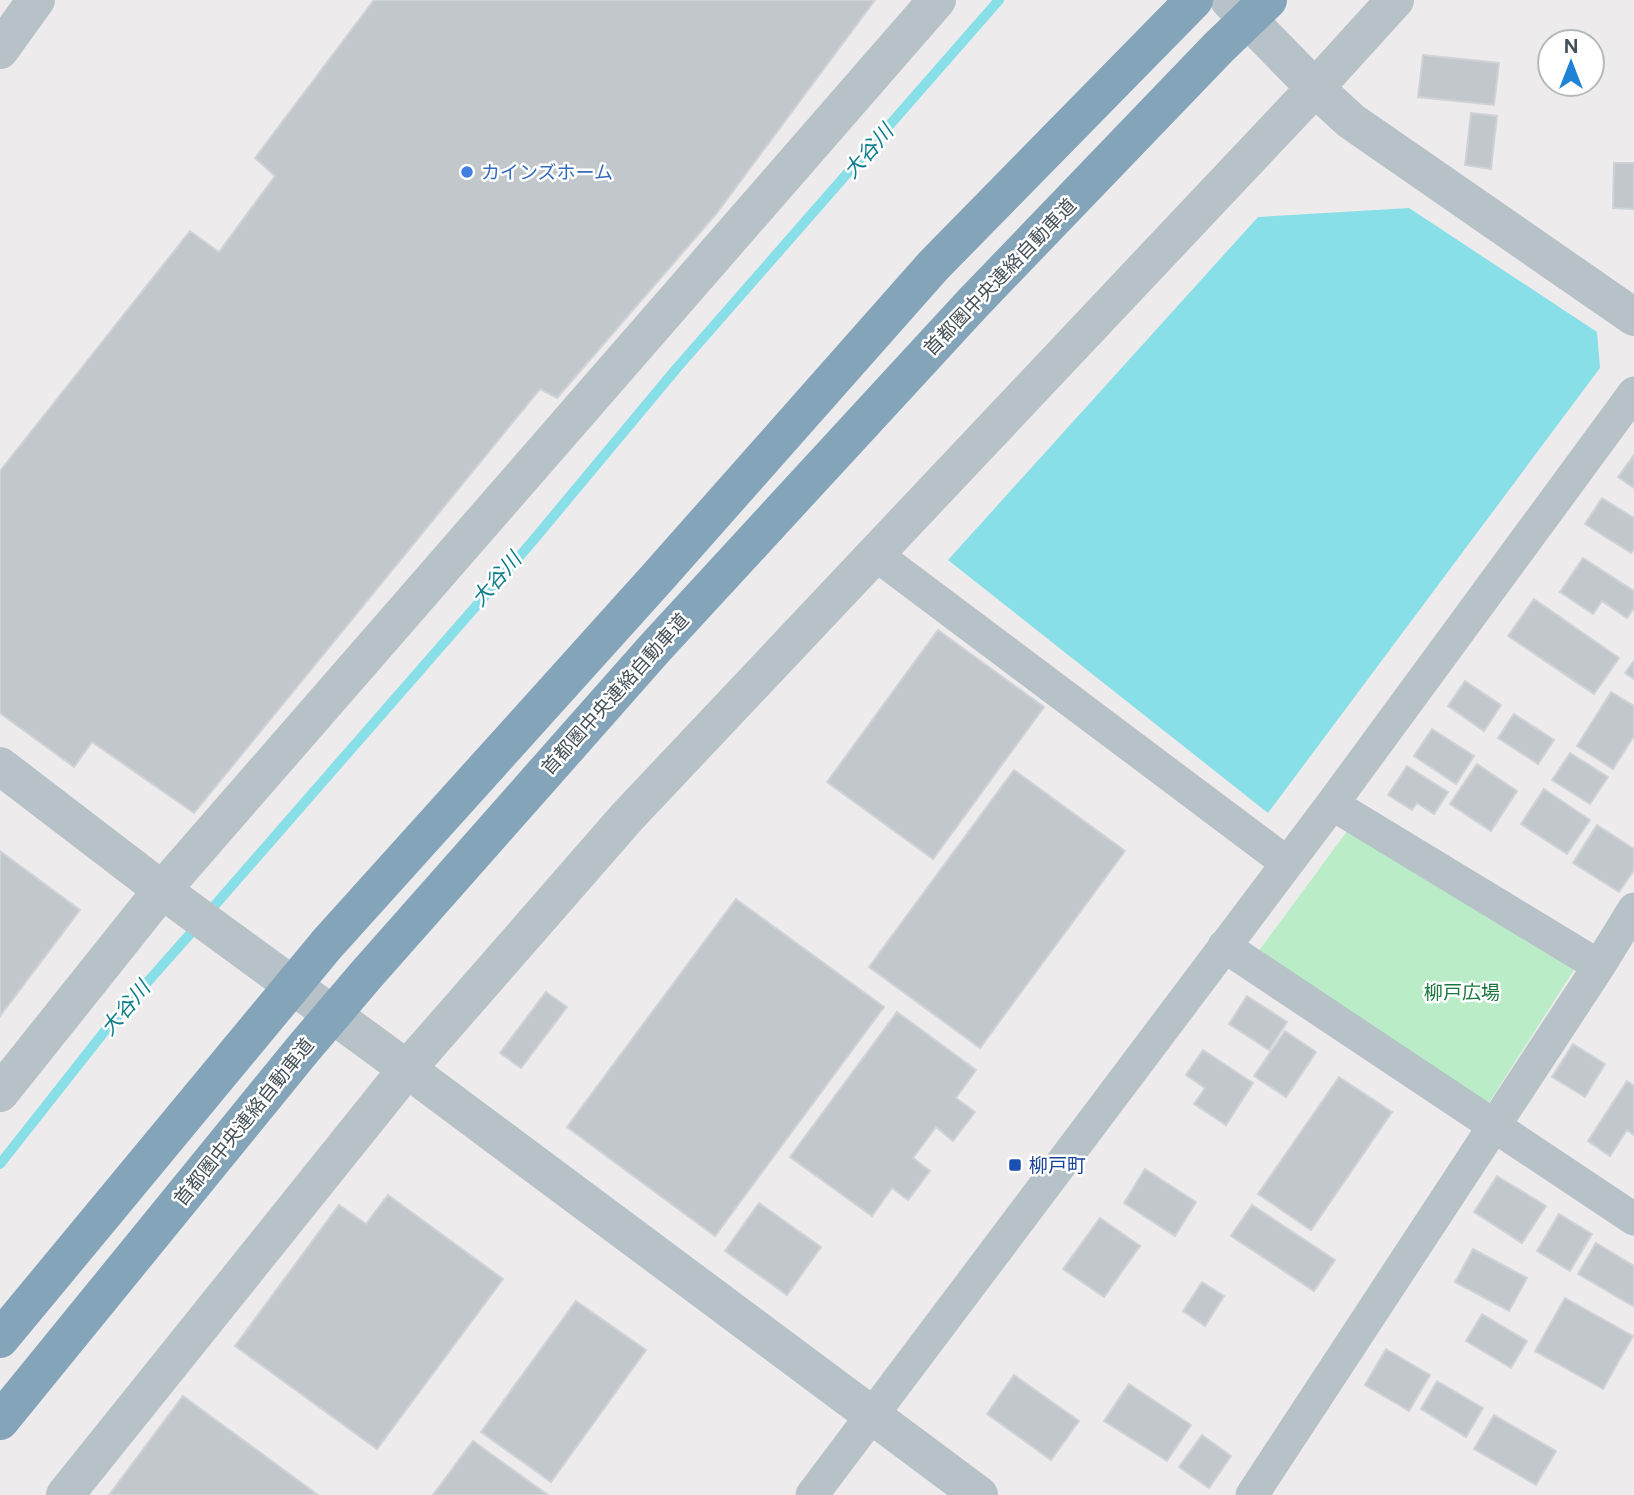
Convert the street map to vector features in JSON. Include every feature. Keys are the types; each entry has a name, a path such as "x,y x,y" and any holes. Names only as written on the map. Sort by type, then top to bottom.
{"highway":[{"name":"首都圏中央連絡自動車道","path":"0,1421 303,1049 673,628 972,304 1219,47 1268,0"},
{"path":"0,1339 327,944 666,568 934,265 1188,6"}],"street":[{"path":"0,50 36,0"},
{"path":"0,1093 162,890 937,0"},
{"path":"1228,0 1351,121 1634,317"},
{"path":"65,1495 407,1069 627,817 1395,0"},
{"path":"812,1495 1332,804 1634,393"},
{"path":"875,554 1287,863"},
{"path":"0,766 162,890 979,1495"},
{"path":"1332,804 1598,966"},
{"path":"1252,1495 1634,909"},
{"path":"1224,946 1634,1219"}],"green space":[{"name":"柳戸広場","path":"1348,830 1574,970 1488,1104 1258,952"}],"water":[{"path":"1409,208 1597,332 1600,368 1268,813 948,560 1258,217"}],"building":[{"path":"374,0 875,0 716,214 557,398 540,389 194,813 92,742 74,767 0,713 0,471 190,231 219,252 275,176 255,158"},
{"path":"1423,55 1499,63 1494,105 1418,97"},
{"path":"1471,113 1497,116 1491,169 1465,165"},
{"path":"1614,163 1634,163 1634,209 1613,208"},
{"path":"1634,455 1634,488 1618,477"},
{"path":"1602,498 1634,518 1634,549 1631,553 1585,524"},
{"path":"1583,558 1634,591 1634,608 1627,618 1602,601 1593,614 1560,592"},
{"path":"1534,599 1619,658 1594,694 1508,636"},
{"path":"938,630 1044,707 933,859 827,782"},
{"path":"1634,661 1634,679 1625,673"},
{"path":"1465,681 1501,705 1484,731 1448,706"},
{"path":"1611,692 1634,706 1634,736 1613,769 1577,746"},
{"path":"1514,714 1554,740 1538,764 1498,738"},
{"path":"1432,729 1474,756 1456,784 1414,756"},
{"path":"1570,753 1608,777 1590,804 1552,780"},
{"path":"1477,764 1517,791 1491,831 1450,804"},
{"path":"1407,766 1448,792 1434,814 1417,803 1412,810 1388,795"},
{"path":"1014,770 1125,851 980,1048 869,967"},
{"path":"1544,789 1590,820 1567,854 1521,824"},
{"path":"1597,825 1634,849 1634,870 1619,892 1573,863"},
{"path":"0,851 80,910 0,1016"},
{"path":"736,899 884,1007 715,1236 567,1127"},
{"path":"546,992 567,1007 521,1068 500,1053"},
{"path":"1247,996 1287,1022 1269,1050 1229,1024"},
{"path":"897,1012 976,1070 956,1098 975,1112 953,1141 936,1127 913,1158 930,1171 908,1200 892,1188 872,1216 790,1157"},
{"path":"1285,1031 1316,1052 1286,1097 1254,1076"},
{"path":"1573,1044 1605,1064 1585,1097 1552,1077"},
{"path":"1203,1050 1253,1083 1226,1125 1194,1104 1205,1088 1186,1075"},
{"path":"1339,1077 1392,1112 1311,1230 1258,1194"},
{"path":"1627,1081 1634,1086 1634,1135 1627,1130 1610,1156 1588,1141"},
{"path":"1145,1169 1196,1202 1175,1236 1124,1203"},
{"path":"1497,1176 1546,1206 1522,1243 1474,1212"},
{"path":"388,1195 503,1279 377,1449 235,1346 339,1205 366,1224"},
{"path":"759,1203 821,1247 787,1295 725,1251"},
{"path":"1252,1205 1335,1260 1314,1291 1231,1236"},
{"path":"1559,1214 1592,1234 1570,1271 1537,1251"},
{"path":"1100,1218 1140,1246 1104,1297 1063,1269"},
{"path":"1596,1243 1634,1266 1633,1306 1578,1274"},
{"path":"1473,1249 1527,1278 1509,1311 1455,1282"},
{"path":"1202,1282 1224,1296 1205,1326 1183,1311"},
{"path":"1565,1298 1633,1336 1603,1389 1535,1351"},
{"path":"576,1301 646,1350 551,1482 481,1432"},
{"path":"1482,1314 1527,1341 1511,1368 1466,1341"},
{"path":"1386,1349 1430,1375 1409,1411 1365,1385"},
{"path":"1014,1375 1079,1421 1051,1460 987,1414"},
{"path":"1437,1381 1483,1408 1466,1437 1421,1409"},
{"path":"1129,1384 1191,1425 1167,1461 1104,1421"},
{"path":"183,1396 318,1495 109,1495"},
{"path":"1494,1415 1556,1451 1536,1485 1474,1449"},
{"path":"1202,1435 1231,1456 1209,1488 1179,1467"},
{"path":"473,1441 548,1495 433,1495"}],"waterway":[{"name":"大谷川","path":"208,913 531,543 676,369 999,0"},
{"name":"大谷川","path":"0,1164 112,1022 198,925"}],"place":[{"name":"カインズホーム","path":"467,172"},
{"name":"柳戸町","path":"1015,1165"}]}
